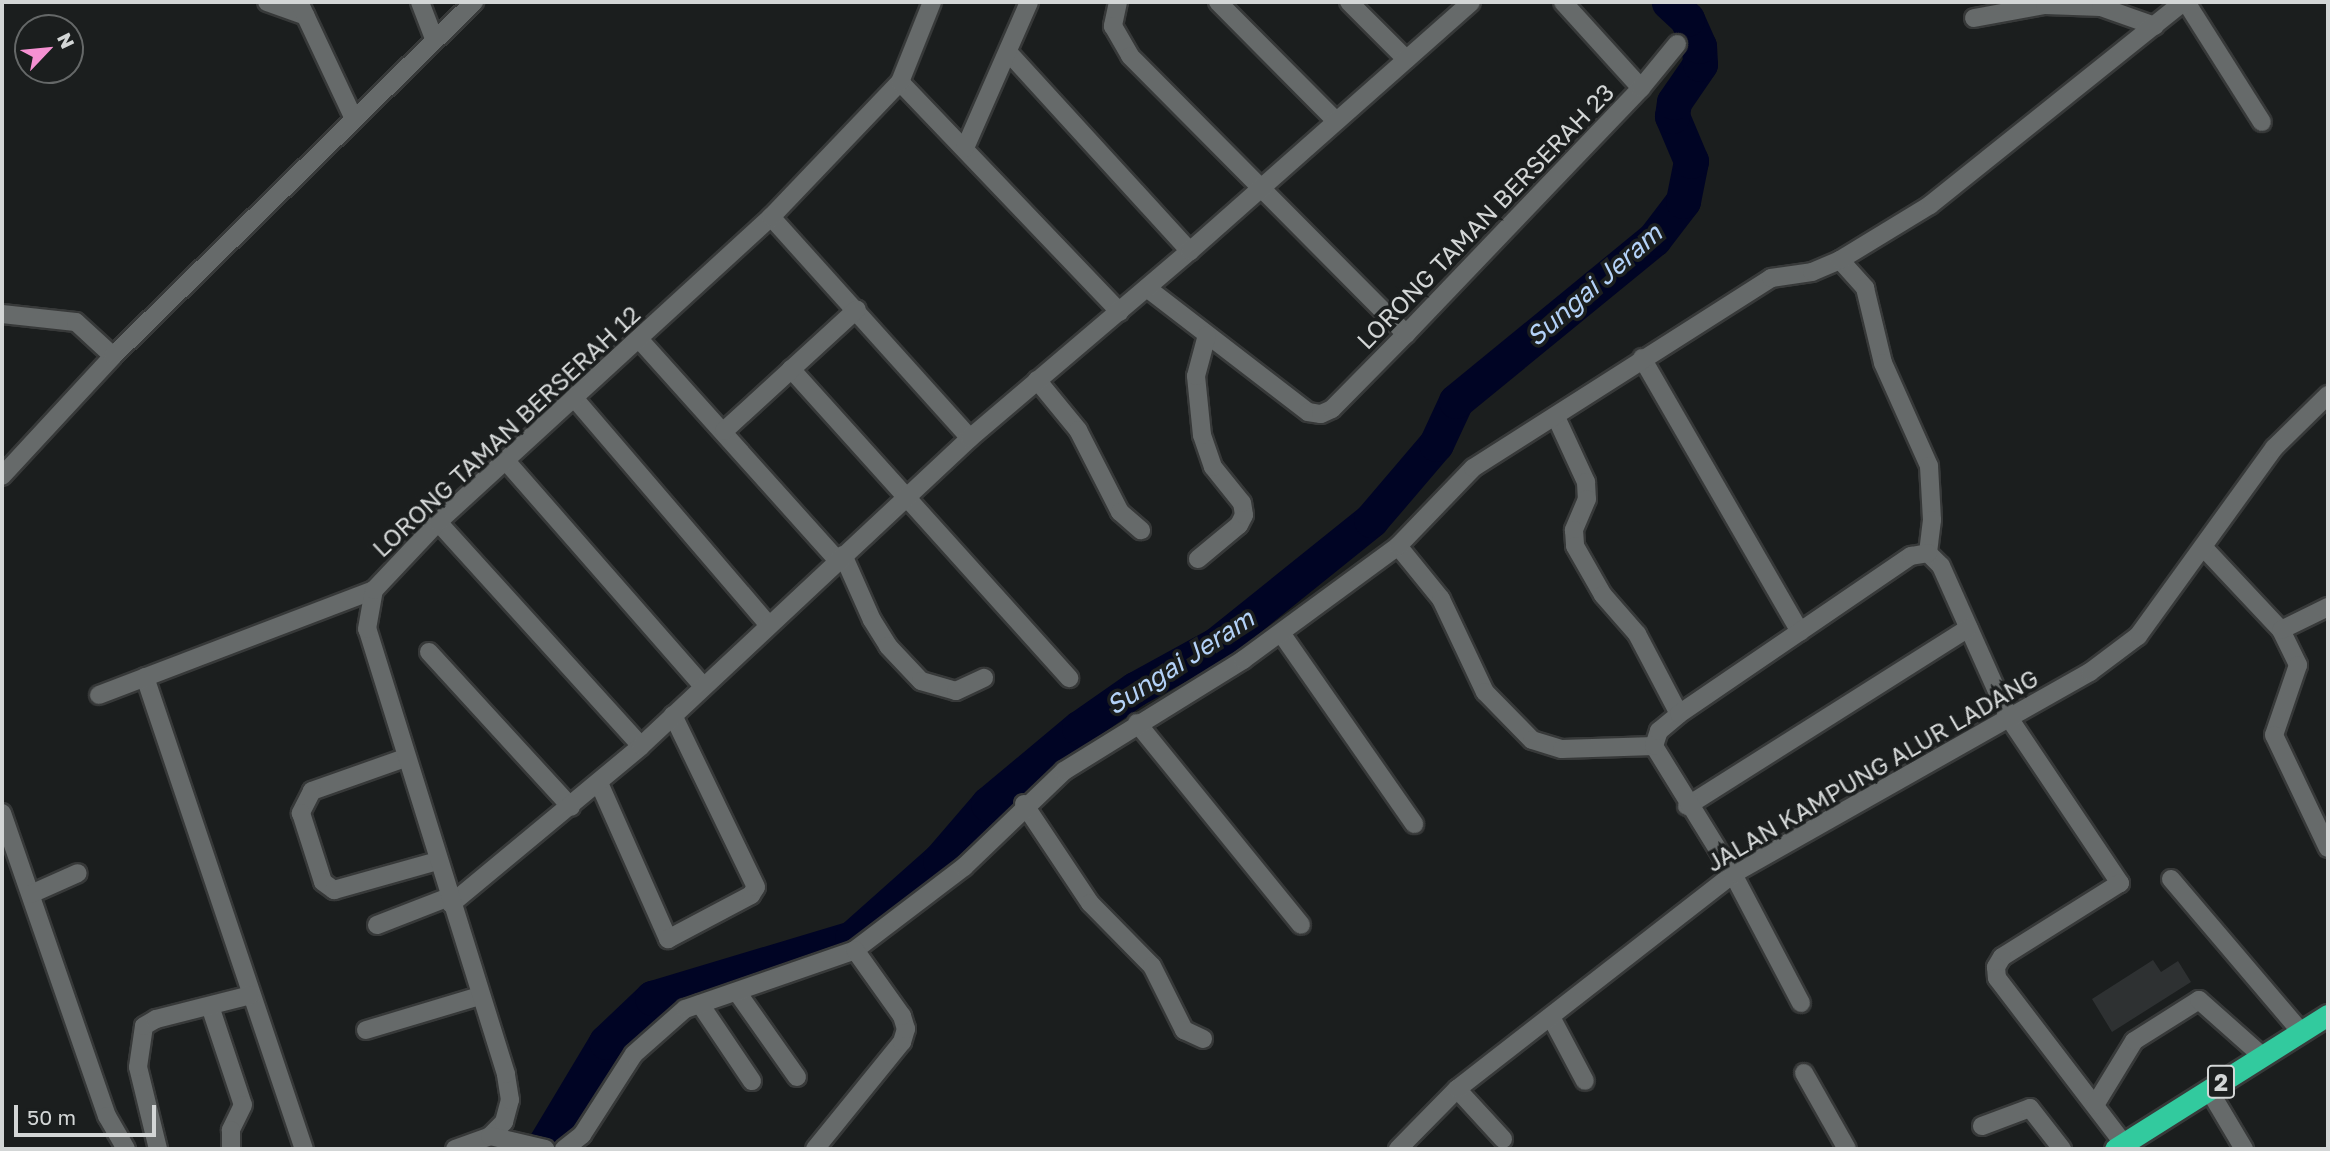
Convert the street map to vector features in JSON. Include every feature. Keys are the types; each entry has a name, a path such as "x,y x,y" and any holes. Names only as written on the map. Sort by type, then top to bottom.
{"highway":[{"name":"2","path":"2120,1147 2328,1015"}],"street":[{"path":"267,2 302,9 354,119"},
{"path":"420,2 434,39"},
{"path":"2,476 113,356 474,2"},
{"name":"LORONG TAMAN BERSERAH 12","path":"490,1136 504,1122 510,1100 367,629 374,590 438,522 575,400 771,217 900,82 932,2"},
{"path":"965,148 1029,2"},
{"path":"1118,2 1113,26 1119,42 1406,334"},
{"path":"1218,2 1335,120"},
{"path":"1349,2 1406,59"},
{"path":"377,925 450,900 571,807 641,746 768,624 970,438 1120,312 1471,2"},
{"path":"1563,2 1641,88"},
{"path":"564,1149 582,1135 634,1054 668,1021 700,1003 855,950 964,867 1024,804 1064,771 1281,633 1398,546 1474,468 1556,418 1642,358 1771,278 1812,272 1840,260 1930,205 2185,2 2262,122"},
{"path":"1974,18 2045,5 2090,7 2155,26"},
{"name":"LORONG TAMAN BERSERAH 23","path":"1207,335 1308,412 1321,414 1332,409 1641,88 1677,44"},
{"path":"1008,52 1190,251"},
{"path":"900,82 1120,312"},
{"path":"771,217 857,309 970,438"},
{"path":"1840,260 1865,288 1883,363 1929,466 1932,520 1928,553"},
{"path":"1147,288 1207,335 1196,376 1202,435 1213,467 1242,503 1244,514 1239,526 1198,559"},
{"path":"724,431 857,309"},
{"path":"2,314 76,322 113,356"},
{"path":"639,339 840,558 888,646 921,681 956,691 984,678"},
{"path":"1642,358 1800,632"},
{"path":"791,369 1069,678"},
{"path":"1037,380 1078,430 1120,512 1141,530"},
{"name":"JALAN KAMPUNG ALUR LADANG","path":"1398,1149 1457,1089 1552,1018 1732,874 2090,672 2138,636 2274,448 2328,395"},
{"path":"575,400 768,624"},
{"path":"1556,418 1586,482 1587,499 1574,530 1575,547 1603,595 1637,634 1679,714"},
{"path":"506,461 703,686"},
{"path":"438,522 641,746"},
{"path":"1398,546 1441,599 1485,692 1532,740 1562,749 1654,746"},
{"path":"2204,548 2281,630 2298,665 2274,735 2328,848"},
{"path":"1928,553 1941,566 2009,718 2120,883 2003,957 1996,967 1997,978 2095,1105 2120,1147"},
{"path":"1801,1003 1732,874 1687,806 1654,746 1659,731 1679,714 1911,556 1928,553"},
{"path":"99,695 374,590"},
{"path":"2281,630 2328,607"},
{"path":"1687,806 1969,628"},
{"path":"1281,633 1414,824"},
{"path":"429,652 571,807"},
{"path":"145,677 304,1149"},
{"path":"598,783 668,939 739,902 756,887 673,715"},
{"path":"1137,723 1301,925"},
{"path":"405,758 312,791 301,813 323,882 334,890 438,861"},
{"path":"1024,804 1090,903 1149,961 1184,1030 1203,1039"},
{"path":"2,813 107,1116 127,1149"},
{"path":"31,894 78,873"},
{"path":"2171,879 2301,1032"},
{"path":"815,1149 902,1042 906,1029 902,1016 855,950"},
{"path":"737,992 797,1077"},
{"path":"158,1149 138,1067 144,1026 156,1019 251,995"},
{"path":"366,1030 479,996"},
{"path":"2095,1105 2134,1041 2199,1000 2262,1056"},
{"path":"700,1003 752,1081"},
{"path":"210,1006 243,1105 231,1130 231,1149"},
{"path":"1552,1018 1585,1081"},
{"path":"1804,1073 1847,1149"},
{"path":"1457,1089 1503,1139"},
{"path":"2209,1090 2244,1149"},
{"path":"1982,1126 2029,1108 2062,1149"},
{"path":"455,1149 490,1136 538,1147"}],"building":[{"path":"2153,960 2161,972 2178,961 2191,982 2112,1032 2092,999"}],"waterway":[{"name":"Sungai Jeram","path":"542,1149 606,1042 652,998 852,938 940,860 988,804 1079,728 1135,689 1217,644 1371,520 1436,444 1456,401 1654,239 1683,201 1691,161 1672,116 1674,102 1700,64 1699,46 1687,19 1669,2"}]}
